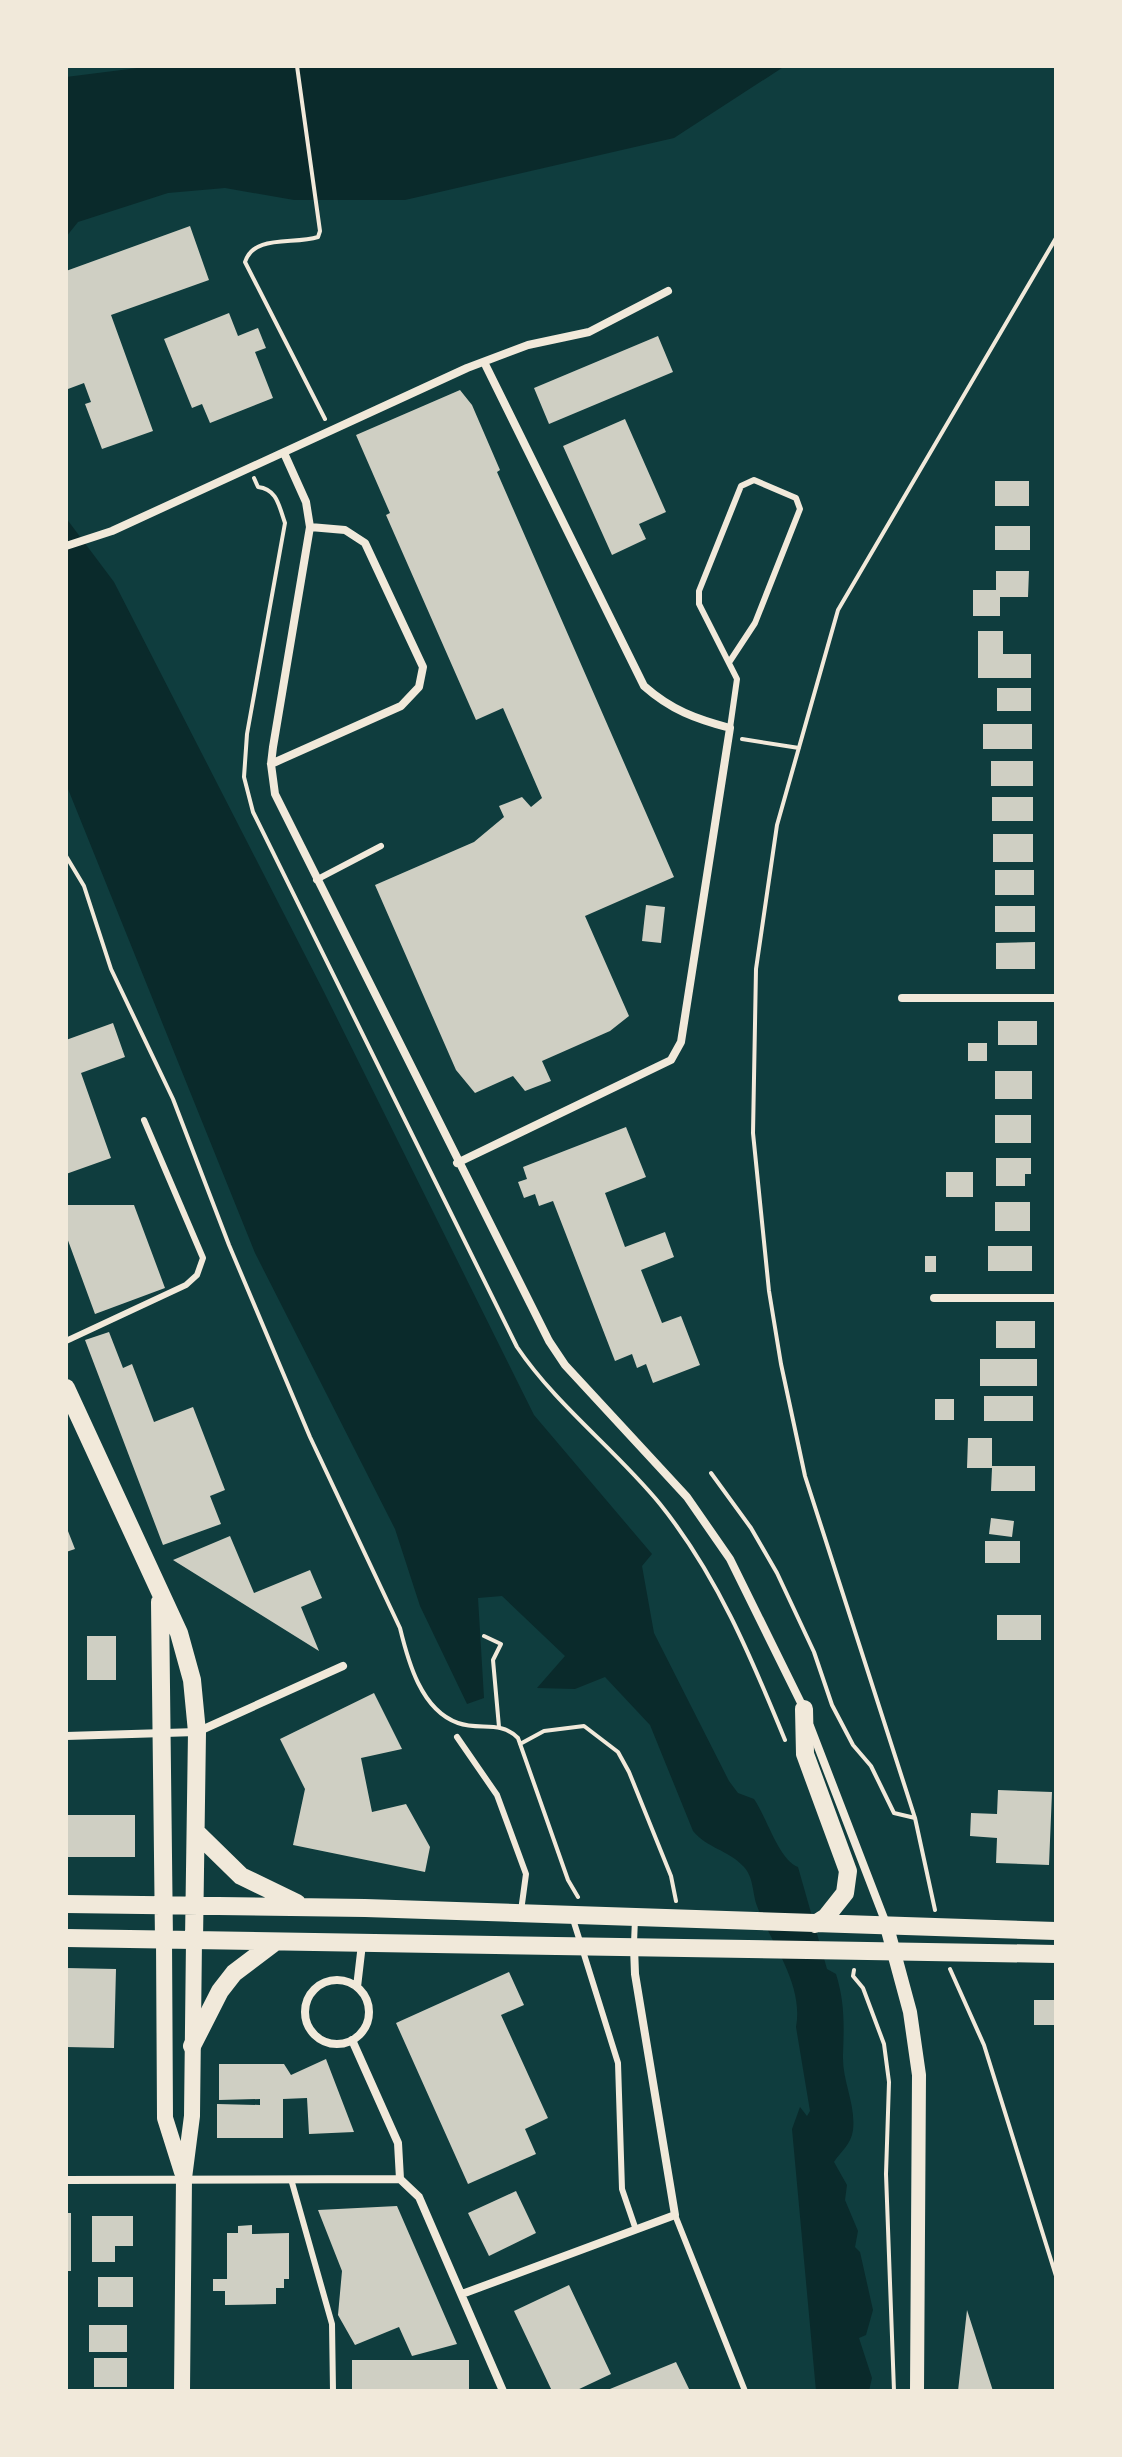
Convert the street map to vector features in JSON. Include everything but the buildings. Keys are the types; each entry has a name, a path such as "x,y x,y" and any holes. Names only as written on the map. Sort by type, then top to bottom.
{"main road":[{"path":"66,1388 179,1633 189,1668 197,1732 192,2116 184,2178 182,2391"},
{"path":"160,1595 165,2118 184,2178"},
{"path":"804,1709 805,1754 848,1871 845,1893 822,1922"},
{"path":"196,1832 241,1876 307,1907"},
{"path":"66,1904 307,1907 1056,1931"},
{"path":"66,1938 1056,1954"},
{"path":"192,2046 220,1991 234,1973 275,1942"}],"street":[{"path":"66,546 112,531 484,362 528,345 589,332 668,291"},
{"path":"457,1163 671,1060 681,1042 730,728 688,717 666,705 644,686 484,362"},
{"path":"284,453 306,502 310,527 271,764 275,794 457,1163 549,1341 565,1365 687,1497 730,1559 804,1709 887,1927 910,2012 919,2075 917,2391"},
{"path":"271,764 401,706 419,687 423,667 365,543 345,530 310,527"},
{"path":"902,998 1056,998"},
{"path":"934,1298 1056,1298"},
{"path":"66,1736 197,1732 343,1666"},
{"path":"357,1987 362,1943"},
{"path":"462,2294 675,2215 635,1974 634,1946"},
{"path":"337,1980 357,1987 366,1999 369,2018 352,2040 331,2044 321,2040 307,2025 305,2014 310,1994 327,1982 337,1980"},
{"path":"352,2040 398,2143 400,2179 419,2197 503,2391"},
{"path":"66,2180 400,2179"}],"lane":[{"path":"730,661 755,623 800,509 796,498 754,480 741,486 699,591 699,604 737,679 730,728"},
{"path":"316,880 381,846"},
{"path":"66,1341 186,1285 197,1275 203,1258 144,1120"},
{"path":"457,1737 497,1795 526,1874 520,1914"},
{"path":"572,1916 618,2063 622,2189 636,2230"},
{"path":"634,1946 635,1919"},
{"path":"291,2179 332,2324 333,2391"},
{"path":"675,2215 745,2391"}],"path":[{"path":"297,66 320,231 318,237 257,245 248,252 245,262 332,431"},
{"path":"940,1928 915,1818 805,1476 769,1291 753,1133 756,969 777,825 838,610 1056,238"},
{"path":"250,468 258,487 267,488 275,496 285,523 247,734 244,777 250,804 517,1347 540,1380 607,1444 643,1485 696,1554 731,1614 789,1752"},
{"path":"730,728 739,738 799,748"},
{"path":"66,856 84,886 111,969 173,1099 229,1245 310,1437 400,1628 408,1661 422,1690 442,1713 458,1723 508,1728 520,1744 568,1880 578,1897"},
{"path":"711,1473 751,1528 777,1573 814,1652 832,1705 853,1745 871,1766 886,1801 894,1813 915,1818"},
{"path":"484,1636 501,1644 493,1660 499,1727"},
{"path":"520,1744 544,1731 584,1726 618,1752 671,1876 676,1903"},
{"path":"856,1951 853,1976 863,1988 884,2044 889,2082 886,2174 894,2391"},
{"path":"943,1951 984,2045 1056,2276"}],"water":[{"path":"153,66 785,66 674,138 405,200 294,200 225,188 168,193 78,222 66,237 66,77"},
{"path":"66,518 114,582 324,992 534,1415 652,1554 642,1566 654,1633 729,1781 738,1793 754,1799 779,1847 798,1867 827,1969 836,1974 842,2005 843,2065 853,2111 853,2130 848,2144 834,2162 847,2185 845,2200 858,2231 855,2247 860,2252 873,2310 866,2335 859,2338 872,2378 869,2391 816,2391 792,2129 800,2107 807,2116 810,2111 796,2027 795,1995 785,1965 757,1906 749,1875 731,1856 693,1831 650,1725 605,1677 575,1689 537,1688 565,1656 502,1596 478,1598 484,1698 467,1704 420,1606 395,1529 255,1253 66,784"}]}
